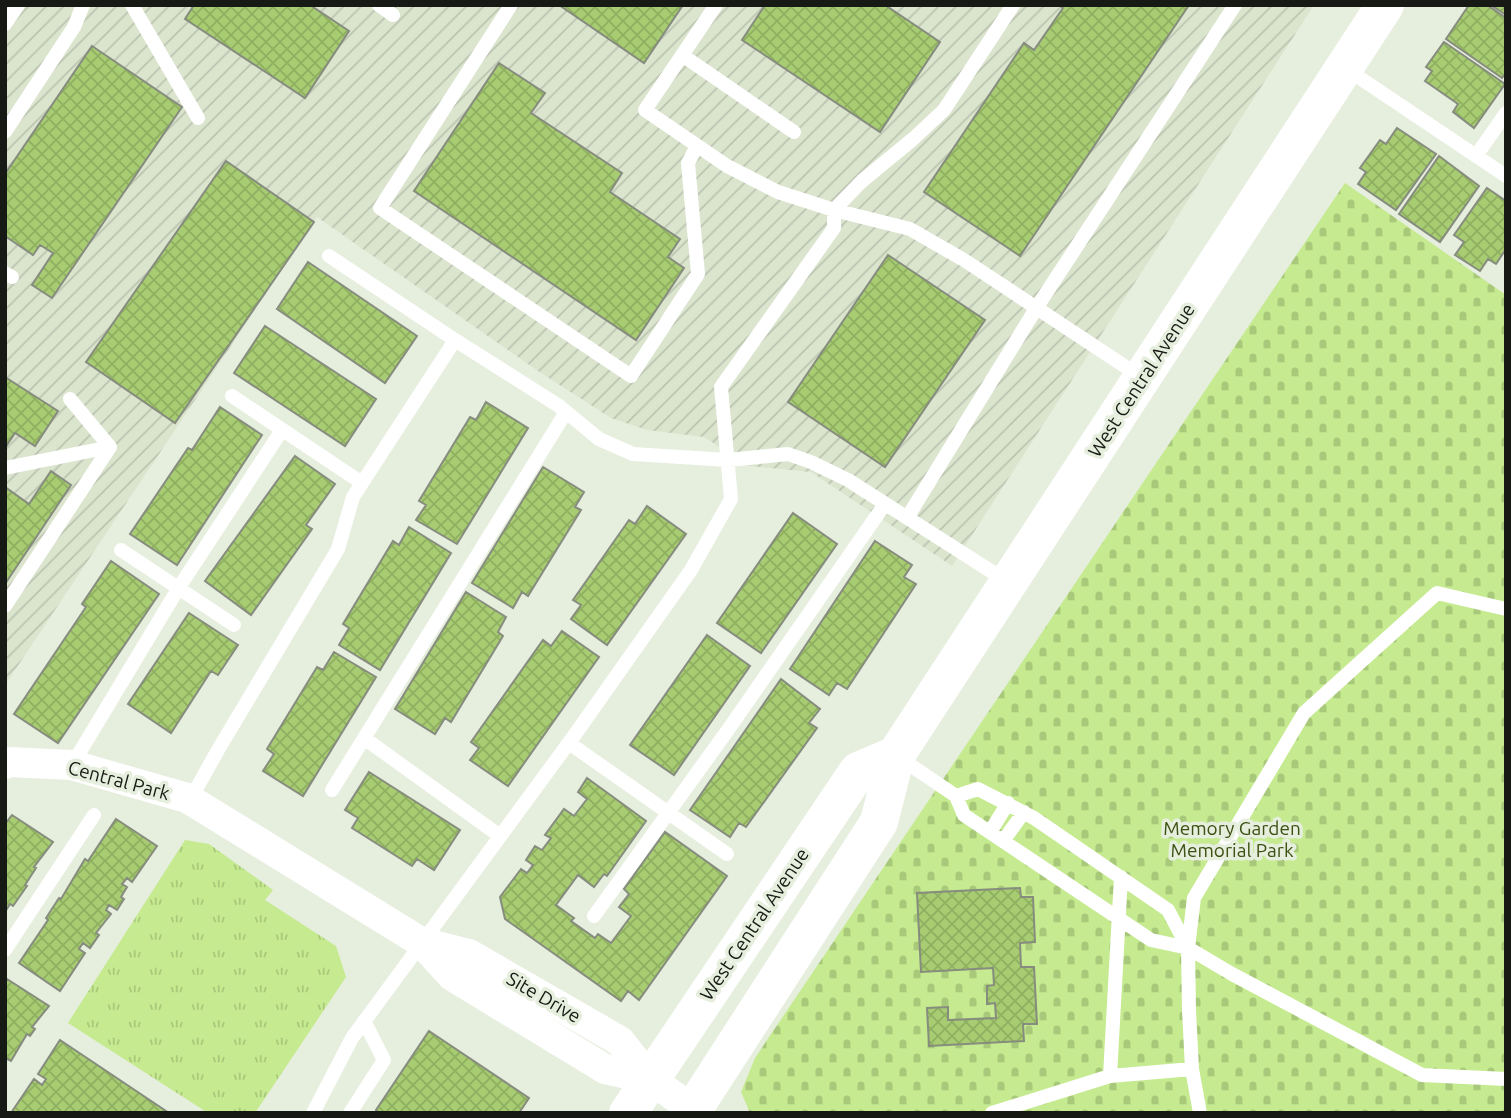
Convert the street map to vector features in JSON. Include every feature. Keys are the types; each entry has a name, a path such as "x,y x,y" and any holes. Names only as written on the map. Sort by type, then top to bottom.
{"main road":[{"name":"West Central Avenue","path":"694,1112 879,822 896,755 1385,5"},
{"name":"West Central Avenue","path":"628,1113 858,771 896,755"}],"street":[{"name":"Central Park","path":"5,764 72,765 190,800"},
{"name":"Site Drive","path":"190,800 421,942 469,954 620,1041 650,1079 694,1112"}],"lane":[{"path":"5,24 18,5"},
{"path":"5,132 74,27 83,5"},
{"path":"132,5 198,118"},
{"path":"379,5 393,15"},
{"path":"511,5 380,208 631,376 698,274 688,163 697,146"},
{"path":"716,5 645,110 727,166 778,192 834,210 909,229 964,260 1143,378"},
{"path":"313,1113 352,1038 569,743 691,570 731,499 721,387 834,228 834,210 862,181 944,110 1013,5"},
{"path":"908,518 1037,307 1235,5"},
{"path":"682,55 794,132"},
{"path":"1345,68 1506,176"},
{"path":"1476,156 1506,113"},
{"path":"329,256 566,412 599,439 633,454 728,460 788,454 811,462 848,480 1009,583"},
{"path":"190,800 338,549 353,497 455,340"},
{"path":"232,396 362,483"},
{"path":"70,399 110,447"},
{"path":"332,790 566,412"},
{"path":"72,765 178,589 282,430"},
{"path":"5,468 110,447"},
{"path":"5,606 110,447"},
{"path":"594,916 885,504"},
{"path":"121,550 234,625"},
{"path":"1200,1113 1192,1069 1188,948 1194,898 1304,713 1437,593 1506,609"},
{"path":"364,738 500,836"},
{"path":"569,743 727,854"},
{"path":"896,755 956,796 964,815 1151,940 1188,948 1422,1075 1506,1079"},
{"path":"956,796 978,789 1024,812 1168,910 1188,948"},
{"path":"990,832 1008,803"},
{"path":"1003,841 1024,812"},
{"path":"5,950 94,815"},
{"path":"1110,1076 1121,877"},
{"path":"350,1113 384,1060 364,1021"},
{"path":"992,1113 1110,1076 1192,1069"}],"shaded area":[{"path":"5,5 1314,5 952,566 811,472 749,466 704,437 647,430 611,418 538,371 317,217 5,685"}],"green space":[{"name":"Memory Garden Memorial Park","path":"1345,183 1506,295 1506,1113 750,1113 741,1092 755,1058"},
{"path":"185,840 209,844 273,890 265,900 336,946 346,977 255,1113 208,1113 68,1023"}],"building":[{"path":"194,5 310,5 349,31 305,98 185,19"},
{"path":"559,5 683,5 644,63"},
{"path":"765,5 885,5 940,42 880,132 742,40"},
{"path":"1059,5 1189,5 1020,256 924,192 1024,43 1034,50 1063,8"},
{"path":"1469,5 1487,5 1506,18 1506,73 1502,78 1446,39"},
{"path":"1506,5 1506,15 1494,7"},
{"path":"1444,42 1505,84 1474,128 1453,112 1458,104 1425,81 1432,71 1426,67"},
{"path":"92,46 182,107 52,298 32,285 53,253 40,245 33,255 5,236 5,174"},
{"path":"499,63 545,93 531,113 622,173 610,192 680,239 668,257 684,268 636,340 414,191"},
{"path":"1397,128 1436,154 1396,210 1358,184 1366,172 1360,168 1380,140 1386,144"},
{"path":"1439,156 1479,186 1440,242 1399,214"},
{"path":"226,161 314,222 175,423 86,362"},
{"path":"1487,188 1506,201 1506,249 1496,264 1488,259 1480,271 1455,255 1464,242 1454,235"},
{"path":"888,255 985,320 885,467 788,402"},
{"path":"308,262 417,336 385,383 277,309"},
{"path":"265,326 376,399 345,446 234,373"},
{"path":"5,377 58,411 35,446 15,433 5,448"},
{"path":"486,402 528,428 457,544 416,520 426,505 419,501 470,417 476,420"},
{"path":"220,407 262,435 177,565 130,534 188,448 192,450"},
{"path":"295,456 335,484 306,525 312,529 251,615 205,581"},
{"path":"543,467 584,492 575,507 581,510 528,596 522,592 513,608 472,583"},
{"path":"51,471 71,485 5,584 5,487 29,504"},
{"path":"647,506 686,534 607,645 571,619 581,605 573,600 629,520 635,524"},
{"path":"793,513 837,544 761,653 717,623"},
{"path":"409,527 451,553 380,670 339,645 349,628 343,624 393,541 399,545"},
{"path":"875,541 912,565 904,577 916,584 847,689 837,683 829,695 790,669"},
{"path":"111,561 159,594 58,743 14,714 86,607 82,604"},
{"path":"466,592 506,617 498,632 503,636 451,722 445,718 435,734 395,709"},
{"path":"189,613 238,645 218,675 211,671 171,733 128,704"},
{"path":"562,631 599,657 508,786 470,760 479,748 471,742 543,640 551,646"},
{"path":"707,635 750,666 674,775 630,745"},
{"path":"334,652 376,677 303,796 263,771 274,754 267,749 317,667 323,670"},
{"path":"781,679 820,709 809,723 817,728 746,827 739,823 730,837 690,810"},
{"path":"369,772 460,830 434,870 417,859 412,866 352,828 358,818 345,810"},
{"path":"587,778 646,821 607,876 604,874 594,887 578,875 556,905 574,918 571,921 595,938 598,934 611,943 631,916 619,907 629,894 624,889 665,832 727,876 639,1000 628,991 621,1001 505,919 500,897 521,869 527,873 533,865 526,860 535,846 542,850 551,838 545,835 564,809 574,816 587,799 578,792"},
{"path":"12,815 53,842 34,867 36,868 25,885 27,886 13,906 10,904 5,912 5,824"},
{"path":"116,819 157,846 132,882 127,878 122,884 127,887 121,897 124,899 117,910 109,905 106,910 111,914 96,933 99,935 90,948 83,943 79,949 85,953 60,991 19,963 85,859 88,861"},
{"path":"1020,888 1021,897 1033,897 1035,942 1020,943 1021,967 1034,967 1037,1024 1023,1024 1024,1041 929,1046 927,1008 948,1007 948,1020 996,1018 995,1003 987,1004 987,986 994,985 993,968 921,972 917,893"},
{"path":"7,979 49,1006 32,1027 35,1029 30,1036 27,1034 11,1061 5,1058"},
{"path":"429,1031 529,1098 519,1113 380,1113 376,1110"},
{"path":"60,1040 169,1113 11,1113 34,1079 42,1085 46,1079 38,1074"}]}
